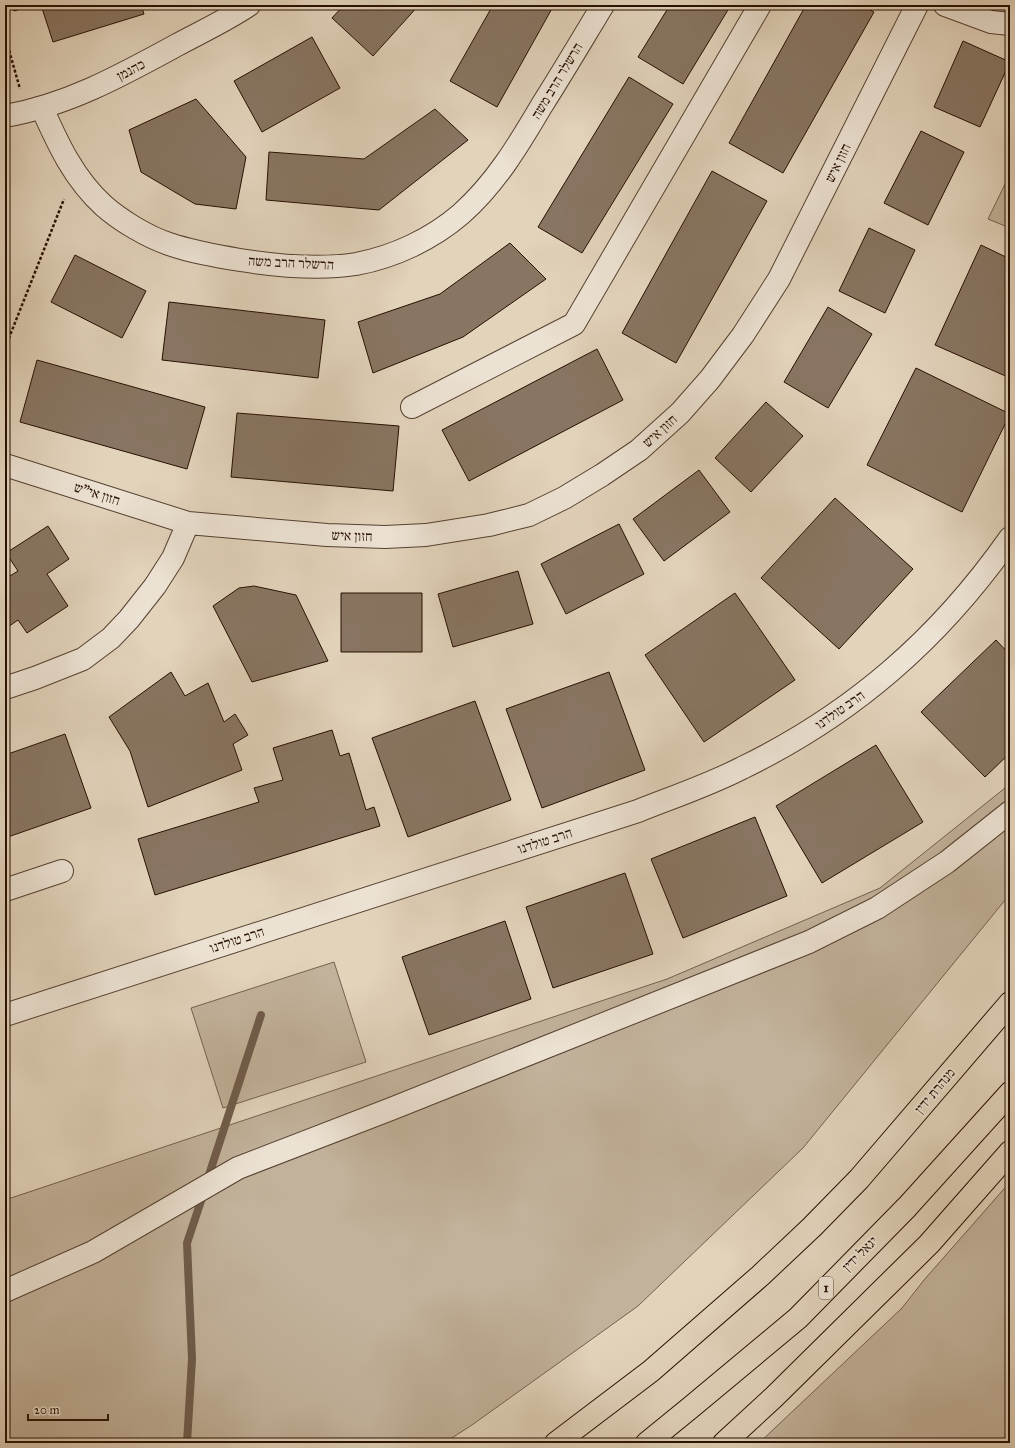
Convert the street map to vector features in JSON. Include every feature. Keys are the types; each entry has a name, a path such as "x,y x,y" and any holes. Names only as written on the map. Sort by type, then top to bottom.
{"highway":[{"path":"556,1443 651,1371 760,1276 859,1179 1010,986"},
{"name":"מנהרת ידין","path":"859,1179 1010,1003"},
{"name":"1","path":"989,1116 1010,1089"},
{"path":"989,1116 1010,1093"},
{"name":"יגאל ידין","path":"647,1443 798,1318 907,1207 989,1116"},
{"path":"724,1443 774,1397 929,1244 1010,1152"}],"street":[{"name":"כהנמן","path":"5,116 34,110 70,99 110,81 249,5"},
{"name":"הרשלר הרב משה","path":"34,110 58,142 84,185 105,207 135,228 169,244 212,256 272,265 328,268 358,264 396,254 438,231 460,215 490,186 518,146 604,5"},
{"path":"412,407 574,324 760,5"},
{"path":"945,5 992,22 1010,24"},
{"name":"חזון איש","path":"188,523 327,535 385,537 426,536 529,515 564,498 639,450 680,414 710,379 743,335 779,279 911,7"},
{"name":"חזון אי\"ש","path":"5,465 188,523"},
{"path":"5,688 83,659 111,638 129,619 155,586 173,558 188,523"},
{"name":"הרב טולדנו","path":"5,1015 638,811 692,790 742,768 789,744 834,716 876,684 918,648 957,607 995,560 1010,538"},
{"path":"5,1291 93,1252 238,1168 391,1109 809,942 877,908 947,862 1010,812"},
{"path":"5,890 62,871"}],"path":[{"path":"5,36 34,110"},
{"path":"5,348 75,172"}],"shaded area":[{"path":"1010,174 1010,228 988,219"},
{"path":"1010,784 1010,894 803,1148 638,1306 472,1425 444,1443 5,1443 5,1200 667,979 880,888"},
{"path":"334,962 366,1062 223,1108 191,1008"},
{"path":"1010,1182 1010,1443 759,1443 902,1308 924,1280"}],"building":[{"path":"12,5 34,5 14,11"},
{"path":"41,5 141,5 144,14 53,42"},
{"path":"344,5 419,5 373,56 332,18"},
{"path":"493,5 554,5 497,107 450,81"},
{"path":"670,5 731,5 683,84 638,57"},
{"path":"806,5 861,5 874,12 783,173 729,143"},
{"path":"312,37 340,88 262,132 234,81"},
{"path":"963,41 1010,62 980,127 934,107"},
{"path":"629,77 673,104 582,253 538,227"},
{"path":"196,99 246,157 236,209 195,204 141,172 129,130"},
{"path":"435,109 468,140 379,210 266,200 269,152 364,159"},
{"path":"921,131 964,152 928,225 884,203"},
{"path":"712,171 767,201 676,363 622,333"},
{"path":"869,228 915,250 885,313 839,291"},
{"path":"510,243 546,279 463,337 373,373 358,322 440,294"},
{"path":"981,245 1010,259 1010,378 935,345"},
{"path":"75,255 146,291 122,338 51,302"},
{"path":"169,302 325,320 318,378 162,360"},
{"path":"828,307 872,334 828,408 784,382"},
{"path":"597,349 623,400 469,481 442,430"},
{"path":"37,360 205,407 187,469 20,422"},
{"path":"916,368 1010,414 962,512 867,465"},
{"path":"766,402 803,436 751,492 715,458"},
{"path":"237,413 399,426 393,491 231,477"},
{"path":"699,470 730,512 664,561 633,519"},
{"path":"835,498 913,569 839,649 761,578"},
{"path":"619,524 644,574 566,614 541,564"},
{"path":"48,526 69,559 47,574 68,606 27,633 18,620 5,629 5,597 7,596 5,593 5,579 18,571 6,553"},
{"path":"518,571 533,624 453,647 438,594"},
{"path":"254,586 296,595 328,661 252,682 213,606 239,588"},
{"path":"341,593 422,593 422,652 341,652"},
{"path":"735,593 795,680 704,742 645,655"},
{"path":"996,640 1010,655 1010,753 985,777 921,712"},
{"path":"171,672 185,696 208,683 224,722 235,714 248,735 233,744 242,770 148,807 130,751 109,717"},
{"path":"609,672 645,770 542,808 506,709"},
{"path":"475,701 511,800 408,837 372,738"},
{"path":"332,730 340,756 349,753 366,810 374,807 380,826 155,895 138,839 259,802 254,788 283,780 273,748"},
{"path":"65,734 91,808 5,838 5,755"},
{"path":"876,745 923,822 822,883 776,806"},
{"path":"755,817 787,896 683,938 651,859"},
{"path":"625,873 653,954 553,988 526,907"},
{"path":"505,921 531,999 429,1035 402,957"}],"waterway":[{"path":"207,1181 261,1015"},
{"path":"187,1443 192,1359 187,1243 204,1192"}]}
